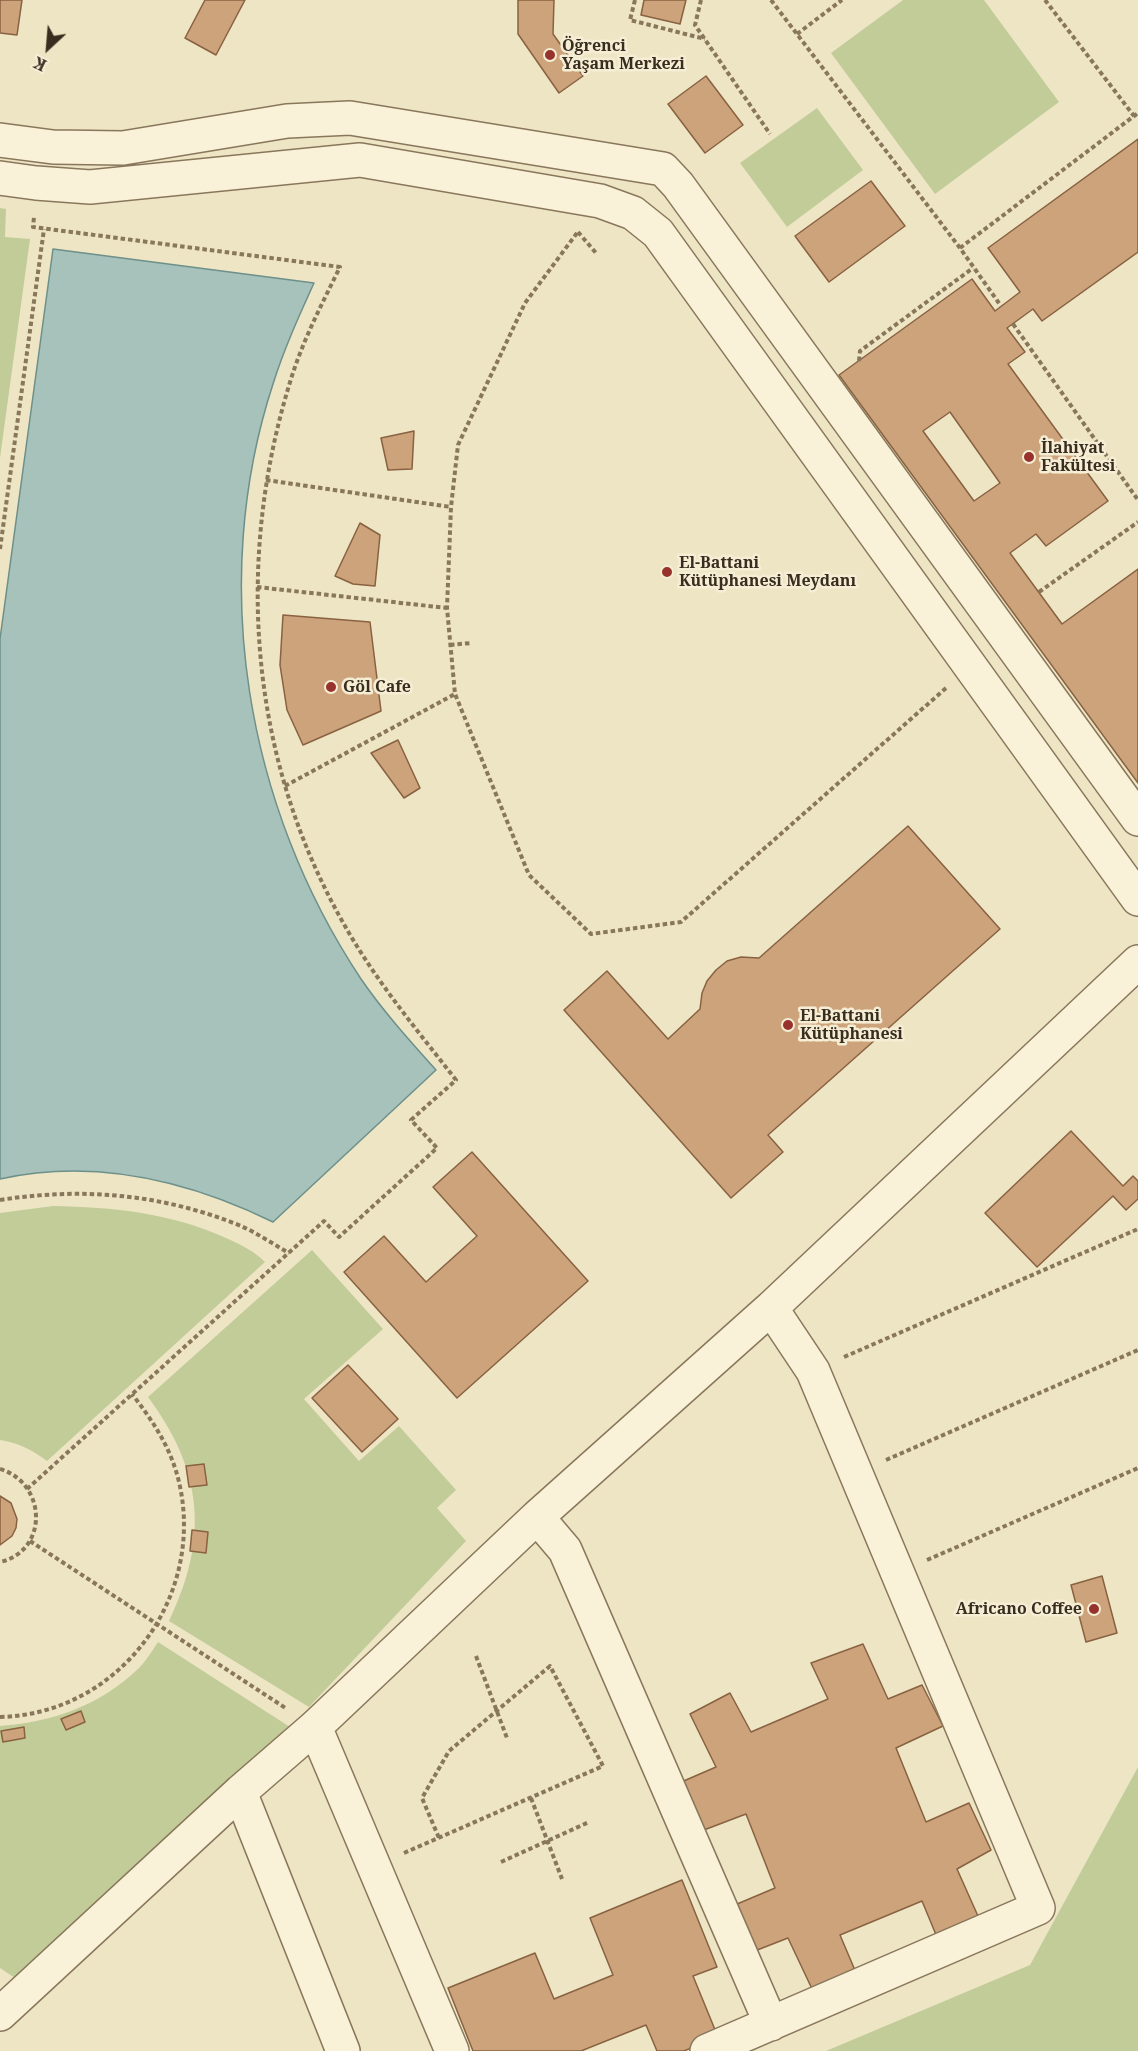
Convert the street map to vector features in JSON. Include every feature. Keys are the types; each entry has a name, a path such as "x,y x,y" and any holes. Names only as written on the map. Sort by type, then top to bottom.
{"street":[{"path":"0,141 53,147 123,148 287,121 350,118 663,169 678,185 1138,819"},
{"path":"0,178 90,187 360,160 600,201 633,213 658,233 1138,899"},
{"path":"0,2014 240,1792 315,1727 537,1516 771,1308 1138,962"},
{"path":"707,2051 1038,1908 813,1371 771,1308"},
{"path":"537,1516 565,1550 771,2024"},
{"path":"315,1727 452,2051"},
{"path":"240,1792 343,2051"}],"path":[{"path":"634,0 630,20 705,39"},
{"path":"701,0 695,25 770,134"},
{"path":"771,0 960,248 1001,306"},
{"path":"796,34 842,0"},
{"path":"960,248 1136,115 1045,0"},
{"path":"27,1489 324,1221 339,1237 437,1148 411,1120 456,1080 376,976 344,925 317,872 285,786 265,700 258,640 257,587 259,533 266,480 291,377 311,326 340,267 33,227 36,183"},
{"path":"600,201 525,303 458,445 451,507 447,608 455,694 529,874 591,934 681,921 948,686"},
{"path":"0,549 44,229"},
{"path":"577,231 596,254"},
{"path":"859,361 860,351 973,268"},
{"path":"1013,324 1138,499"},
{"path":"266,480 451,507"},
{"path":"1039,592 1138,522"},
{"path":"257,587 447,608"},
{"path":"450,645 471,643"},
{"path":"285,786 455,694"},
{"path":"0,1200 74,1193 117,1195 160,1201 202,1212 243,1227 289,1253"},
{"path":"813,1371 1138,1229"},
{"path":"855,1473 1138,1350"},
{"path":"0,1717 34,1713 63,1704 91,1690 124,1665 139,1650 157,1626 170,1599 179,1570 184,1541 184,1511 179,1482 170,1453 156,1427 132,1394"},
{"path":"898,1573 1138,1468"},
{"path":"0,1469 9,1472 23,1482 32,1494 37,1510 36,1526 30,1540 20,1552 0,1562"},
{"path":"30,1540 157,1626 315,1727"},
{"path":"476,1656 507,1738"},
{"path":"374,1867 603,1766 550,1666 449,1751 422,1798 439,1838"},
{"path":"531,1798 562,1879"},
{"path":"501,1862 589,1822"}],"green space":[{"path":"903,0 984,0 1059,102 935,194 831,53"},
{"path":"817,108 863,170 787,227 740,163"},
{"path":"0,208 6,209 5,237 30,239 0,458"},
{"path":"53,1206 120,1210 163,1217 205,1229 237,1243 265,1262 47,1461 25,1448 0,1440 0,1213"},
{"path":"312,1250 383,1329 304,1399 359,1461 399,1426 456,1490 437,1508 466,1541 309,1707 169,1621 182,1591 190,1561 194,1533 194,1506 189,1479 180,1452 166,1424 148,1397"},
{"path":"158,1642 290,1727 18,1980 0,1968 0,1726 38,1721 92,1702 108,1693 139,1668"},
{"path":"1138,1767 1138,2051 826,2051 1030,1965"}],"water":[{"path":"53,249 314,283 277,371 253,460 243,537 242,614 250,691 265,767 290,841 322,912 369,991 436,1070 273,1222 207,1195 174,1184 140,1177 105,1172 71,1171 35,1173 0,1179 0,639"}],"building":[{"path":"0,0 22,0 17,35 0,33"},
{"path":"205,0 245,0 216,55 185,38"},
{"name":"Öğrenci Yaşam Merkezi","path":"518,0 554,0 553,34 583,76 559,93 518,34"},
{"path":"644,0 686,0 680,24 641,15"},
{"path":"706,76 743,125 705,153 668,104"},
{"name":"İlahiyat Fakültesi","path":"1138,139 1138,252 1042,321 1033,309 1007,328 1025,352 1008,364 1108,501 1046,546 1036,534 1010,553 1062,624 1138,569 1138,783 839,375 972,279 995,311 1020,292 988,248","holes":["950,412 1000,483 974,501 923,431"]},
{"path":"871,181 905,226 829,282 795,236"},
{"path":"414,431 412,469 388,470 381,438"},
{"path":"360,523 380,535 375,586 353,584 335,576"},
{"name":"Göl Cafe","path":"283,615 370,622 381,711 303,745 287,710 280,665"},
{"path":"398,740 420,788 404,798 371,753"},
{"name":"El-Battani Kütüphanesi","path":"908,826 1000,929 768,1135 783,1152 731,1198 564,1010 607,971 668,1039 700,1009 702,993 707,981 716,970 727,961 741,957 759,958"},
{"path":"1071,1131 1123,1186 1133,1176 1138,1181 1138,1199 1126,1210 1113,1196 1037,1267 985,1213"},
{"path":"472,1152 588,1281 457,1398 344,1272 384,1236 426,1282 477,1236 433,1187"},
{"path":"348,1365 398,1419 362,1452 312,1398"},
{"path":"204,1464 207,1485 189,1487 186,1466"},
{"path":"0,1496 11,1503 17,1519 12,1536 0,1545"},
{"path":"192,1530 208,1532 206,1553 190,1551"},
{"name":"Africano Coffee","path":"1102,1576 1117,1633 1086,1642 1071,1585"},
{"path":"863,1644 888,1699 922,1685 943,1726 896,1748 926,1822 969,1803 991,1850 957,1869 982,1925 939,1942 922,1901 840,1935 857,1975 813,1991 788,1938 747,1954 730,1907 775,1888 746,1814 696,1833 679,1783 716,1767 690,1714 730,1693 751,1732 828,1699 811,1663"},
{"path":"81,1711 85,1722 66,1730 61,1719"},
{"path":"24,1727 25,1738 3,1742 1,1731"},
{"path":"682,1880 717,1967 693,1976 718,2037 684,2051 657,2051 646,2025 581,2051 473,2051 448,1988 535,1953 554,1999 613,1975 590,1918"}],"place":[{"name":"Öğrenci Yaşam Merkezi","path":"550,55"},
{"name":"İlahiyat Fakültesi","path":"1029,457"},
{"name":"El-Battani Kütüphanesi Meydanı","path":"667,572"},
{"name":"Göl Cafe","path":"331,687"},
{"name":"El-Battani Kütüphanesi","path":"788,1025"},
{"name":"Africano Coffee","path":"1094,1609"}]}
